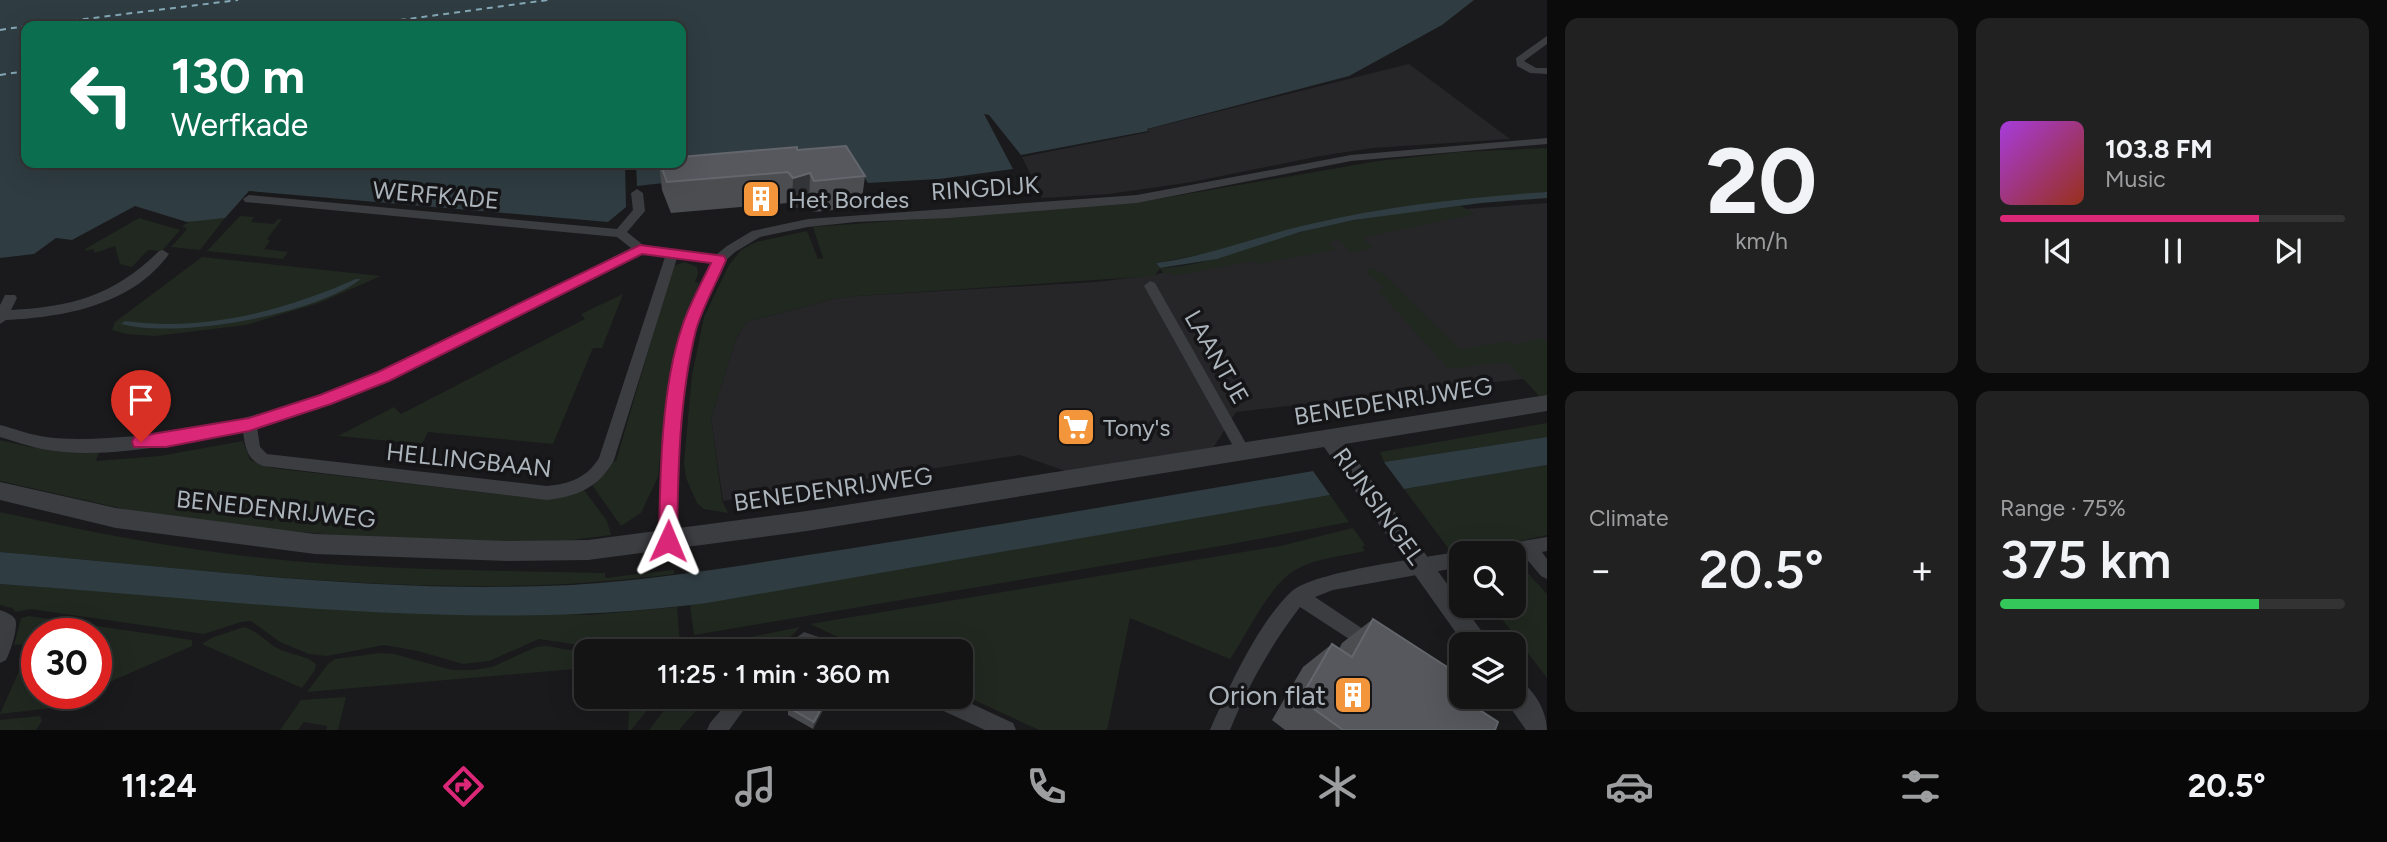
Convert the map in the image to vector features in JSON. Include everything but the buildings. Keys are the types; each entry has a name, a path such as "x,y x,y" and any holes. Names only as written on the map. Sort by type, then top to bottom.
{"street":[{"path":"1547,39 1518,60 1520,64 1534,71 1547,71"},
{"name":"RINGDIJK","path":"668,541 669,471 676,393 689,328 719,260 731,248 755,234 808,223 1137,199 1196,190 1251,176 1351,158 1547,141"},
{"path":"637,193 639,211 620,233 640,249 719,260"},
{"name":"WERFKADE","path":"249,199 620,233"},
{"path":"0,432 44,443 89,446 166,440 249,424 325,400 383,377 640,249"},
{"name":"HELLINGBAAN","path":"249,424 253,450 263,460 547,493 568,492 599,473 606,460 671,253"},
{"path":"10,298 1,317 49,314 86,305 141,276 163,254"},
{"name":"LAANTJE","path":"1150,286 1244,451"},
{"name":"BENEDENRIJWEG","path":"0,491 116,518 315,544 589,550 821,519 1547,403"},
{"name":"RIJNSINGEL","path":"1328,437 1470,632"},
{"path":"1547,544 1528,548 1547,570"},
{"path":"1220,730 1234,697 1271,631 1298,596 1332,582 1449,561"},
{"path":"1298,596 1379,650"},
{"path":"0,654 4,620"},
{"path":"1526,708 1542,730"},
{"path":"716,730 734,709"},
{"path":"961,709 1006,730"}],"shaded area":[{"path":"0,0 1474,0 1442,25 1349,76 1147,129 1148,131 1021,155 989,115 984,114 1013,169 939,179 868,183 857,166 771,171 637,186 636,168 686,168 686,21 21,21 21,168 625,168 626,207 608,222 249,191 225,218 187,222 135,206 72,240 56,238 34,254 0,258"},
{"path":"1409,64 1510,139 1373,148 1192,182 1109,194 1042,198 1022,157 1149,132 1148,129"},
{"path":"1547,148 1547,192 1407,207 1314,223 1221,251 1156,263 1160,268 1155,276 834,299 746,322 736,339 711,418 722,501 728,513 704,509 697,503 686,478 684,463 692,375 704,317 729,265 741,250 756,242 807,231 818,259 823,258 813,227 1135,203 1378,161 1460,152"},
{"path":"1547,192 1547,198 1481,203 1354,220 1300,232 1217,259 1160,268 1156,263 1195,256 1290,229 1368,212"},
{"path":"1547,203 1547,376 1236,412 1213,448 1068,472 1020,455 723,501 711,418 736,339 746,322 834,299 858,296 1096,282 1154,275 1327,232 1399,218 1466,209"},
{"path":"1461,206 1475,214 1362,238 1373,248 1351,253 1339,240 1329,242 1336,250 1256,264 1253,261 1173,276 1171,273 1164,274 1160,268 1196,263 1301,232 1360,219"},
{"path":"240,216 254,217 251,222 274,224 278,219 282,219 267,239 270,241 264,249 288,252 283,259 207,251"},
{"path":"139,218 180,230 162,251 148,250 132,267 120,264 115,246 95,253 93,249 86,251 85,249"},
{"path":"225,218 200,250 171,247 187,229 182,226 193,220"},
{"path":"202,257 381,276 319,303 246,325 155,336 112,330 115,322"},
{"path":"684,262 697,267 695,282 699,283 677,341 664,417 658,477 641,513 621,526 592,485 607,472 612,462 616,461 673,266"},
{"path":"1372,268 1384,274 1460,349 1509,341 1513,345 1541,338 1547,343 1547,395 1539,396 1508,362 1448,369 1378,290 1385,288 1365,271"},
{"path":"361,279 340,292 312,303 245,321 176,328 146,328 121,324 125,321 185,324 243,316 300,301"},
{"path":"623,294 602,348 593,348 553,444 428,432 422,444 338,436 394,407 401,414 585,319 581,314"},
{"path":"1547,423 1547,437 1384,462 1380,452"},
{"path":"1547,437 1547,465 1404,489 1384,462"},
{"path":"0,440 30,447 100,450 96,461 160,456 243,441 250,460 272,468 532,498 584,490 607,521 611,535 548,543 369,538 256,528 142,513 0,481"},
{"path":"1547,465 1547,535 1520,541 1449,541 1449,549 1404,489"},
{"path":"1313,471 1330,495 707,603 619,612 442,615 265,605 0,584 0,552 341,582 477,587 620,581 847,549"},
{"path":"1330,495 1349,522 694,635 690,605"},
{"path":"0,512 146,541 293,561 410,568 605,573 605,578 672,570 674,574 506,586 337,581 168,568 0,552"},
{"path":"1353,528 1365,545 1362,547 1365,551 1313,562 1287,576 1268,597 1230,659 1130,618 1107,730 1039,730 973,700 973,639 842,639 810,624 1280,546"},
{"path":"1526,571 1547,594 1547,678 1526,651 1526,632 1512,632 1501,618 1526,618"},
{"path":"0,584 142,594 589,615 677,607 679,639 574,639 574,644 539,639 489,661 463,664 418,651 384,645 327,656 309,654 280,642 251,621 204,634 112,621 112,618 93,618 30,609 16,612 0,605"},
{"path":"21,618 21,645 14,645"},
{"path":"244,627 279,649 316,664 315,670 302,688 202,644 211,638"},
{"path":"800,627 788,639 741,639"},
{"path":"112,628 192,640 192,646 112,681"},
{"path":"547,646 574,651 574,669 307,692 328,664 335,659 379,653 394,654 452,670 474,670 492,667 536,647"},
{"path":"21,667 21,709 42,709 0,714"},
{"path":"346,697 338,730 326,730 327,726 304,722 298,730 280,730 301,700"},
{"path":"629,709 648,709 631,730 628,730"},
{"path":"665,709 697,709 679,730 649,730"},
{"path":"40,716 42,721 36,730 0,730 0,720"}],"ferry route":[{"path":"68,21 238,0"},
{"path":"393,21 548,0"},
{"path":"0,30 21,27"},
{"path":"0,75 21,72"}],"place":[{"name":"Het Bordes","path":"761,199"},
{"name":"Tony's","path":"1076,427"},
{"name":"Orion flat","path":"1353,695"}],"route":[{"path":"141,442 166,440 249,424 325,400 383,377 640,249 700,256 719,260 689,328 676,393 669,471 668,541"}]}
